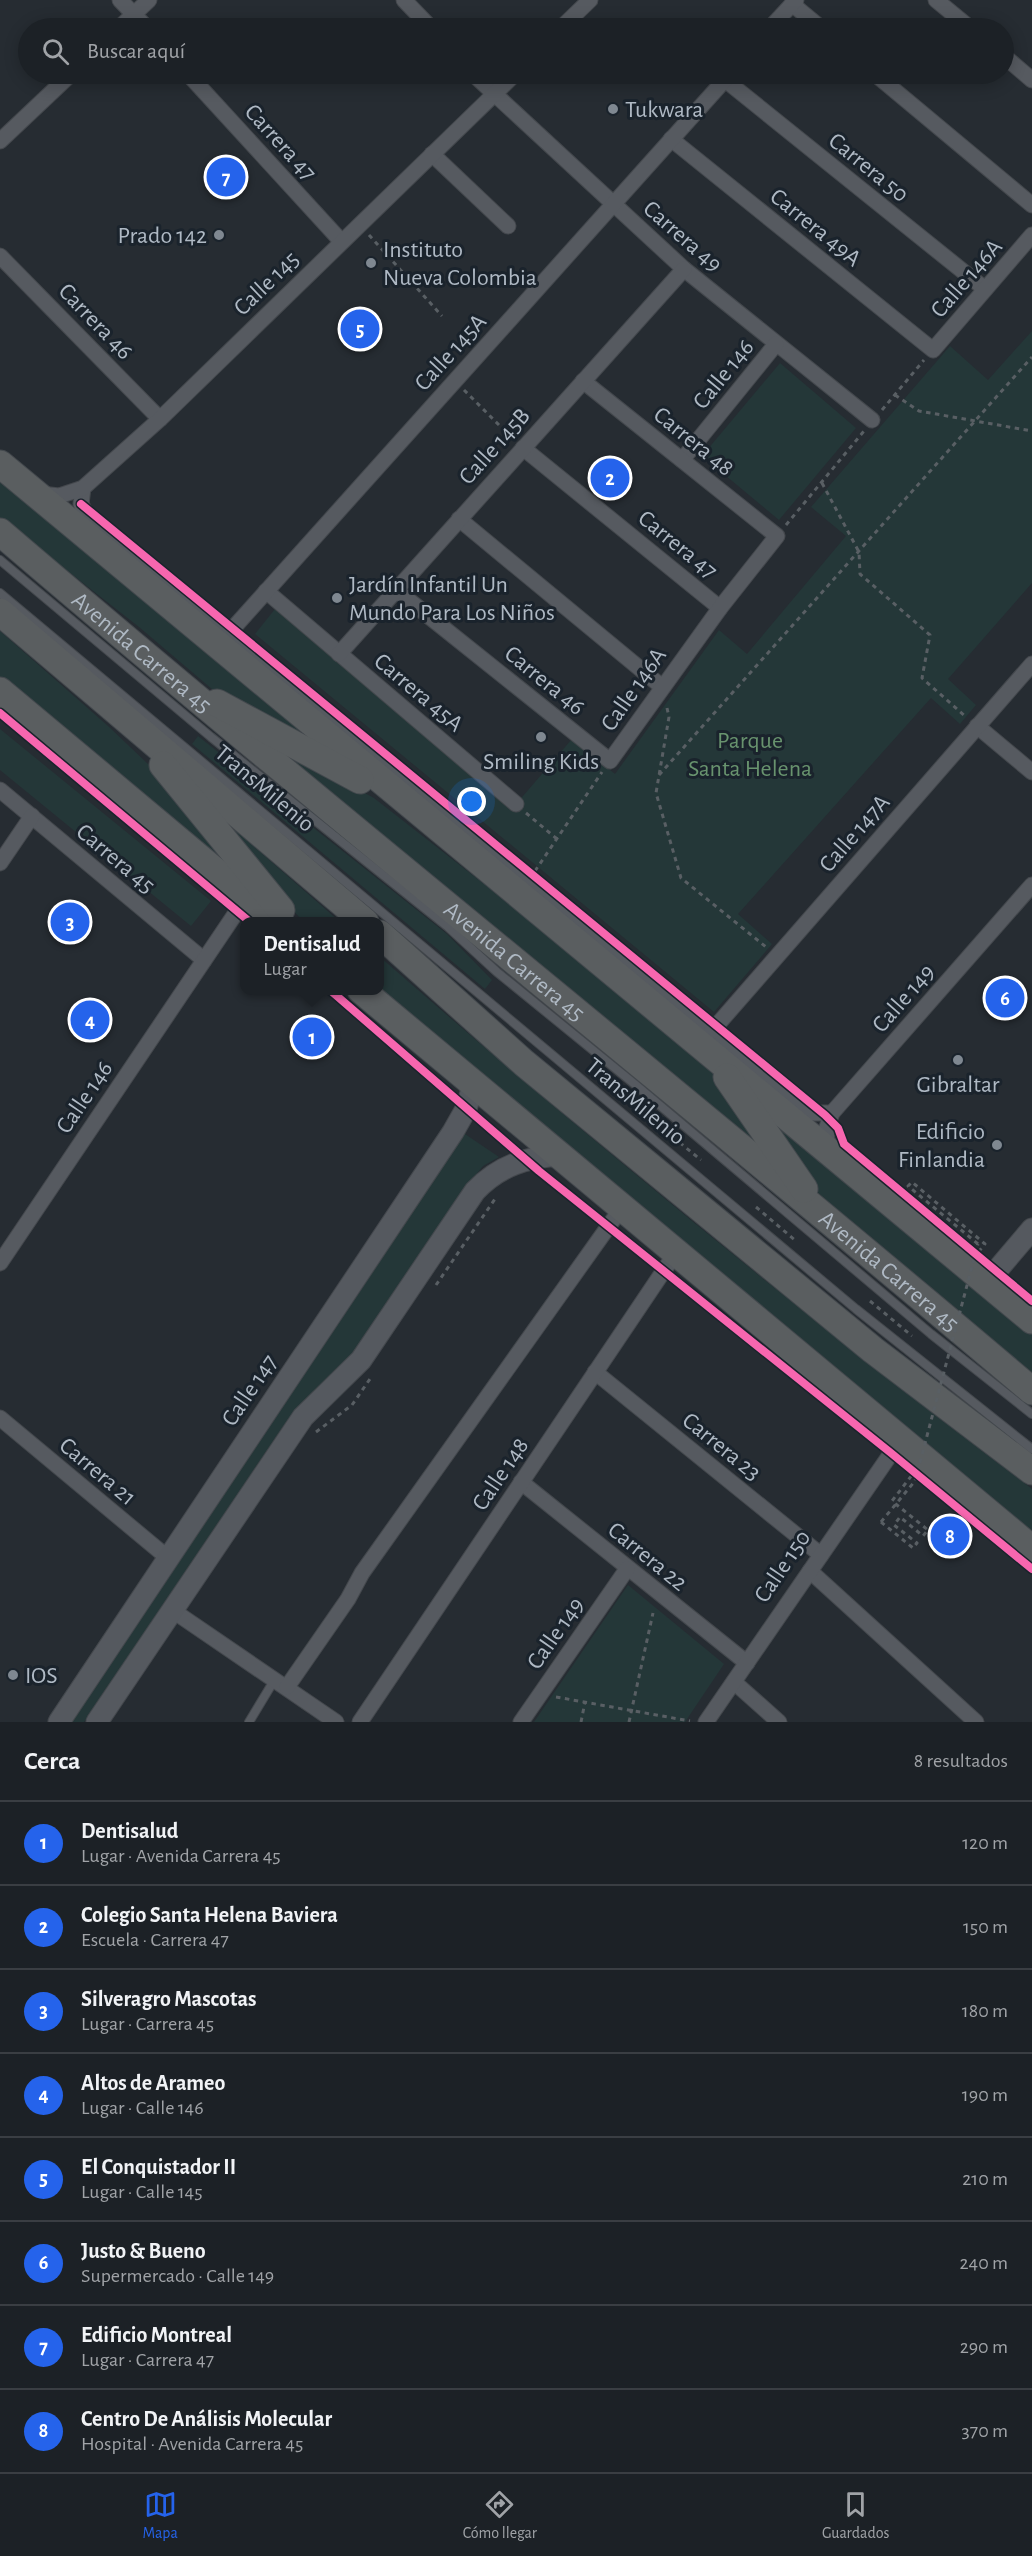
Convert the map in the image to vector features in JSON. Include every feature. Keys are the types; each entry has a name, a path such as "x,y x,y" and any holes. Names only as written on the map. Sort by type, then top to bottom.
{"highway":[{"path":"0,464 412,808 705,1036 828,1149 991,1277 1032,1320"},
{"name":"Avenida Carrera 45","path":"0,532 170,678 829,1220 1032,1391"},
{"path":"0,612 360,917"},
{"path":"170,678 412,808"},
{"path":"0,691 271,917"},
{"path":"129,722 216,833 289,917"},
{"path":"384,938 516,1056 845,1327 1032,1471"},
{"path":"368,995 677,1251 896,1446 1032,1549"},
{"path":"705,1036 829,1220"}],"main road":[{"name":"Calle 147","path":"59,1722 453,1132 466,1109 474,1083"},
{"path":"97,1722 303,1417 361,1360 476,1191 486,1180 511,1165 534,1157 562,1155"},
{"path":"991,1277 1032,1229"}],"street":[{"path":"120,0 138,18"},
{"path":"130,18 149,0"},
{"path":"404,0 421,18"},
{"path":"571,18 590,0"},
{"path":"936,0 958,18"},
{"path":"779,18 794,2 811,18"},
{"path":"1014,65 1032,80"},
{"path":"0,141 60,84"},
{"name":"Carrera 47","path":"197,84 341,241"},
{"name":"Carrera 49","path":"483,84 684,269 873,420"},
{"name":"Calle 145","path":"35,492 58,496 84,488 160,419 505,84"},
{"name":"Calle 145A","path":"228,633 720,84"},
{"name":"Carrera 50","path":"737,84 985,289"},
{"path":"887,84 1032,205"},
{"name":"Carrera 49A","path":"671,139 933,350"},
{"path":"432,154 508,226"},
{"name":"Calle 146A","path":"933,350 1032,235"},
{"name":"Carrera 46","path":"0,256 160,419"},
{"name":"Calle 145B","path":"339,654 684,269"},
{"name":"Calle 146","path":"682,460 776,344"},
{"name":"Carrera 48","path":"583,381 777,536"},
{"name":"Carrera 47","path":"523,448 720,608"},
{"path":"84,488 81,504 90,521 228,633 705,1036 805,1109 813,1113 831,1113 826,1130 828,1149"},
{"path":"459,519 662,686"},
{"name":"Calle 146A","path":"610,761 662,686 777,536"},
{"name":"Carrera 46","path":"396,590 610,761"},
{"name":"Carrera 45A","path":"266,591 516,804"},
{"name":"Calle 147A","path":"705,1036 1032,664"},
{"path":"977,726 1032,772"},
{"name":"Carrera 45","path":"0,790 204,960"},
{"path":"0,863 32,816"},
{"name":"Calle 149","path":"831,1113 1032,885"},
{"name":"Calle 146","path":"0,1263 246,898"},
{"path":"281,1683 348,1599 362,1573 623,1206"},
{"name":"Calle 148","path":"360,1722 677,1251"},
{"name":"Carrera 23","path":"595,1372 821,1555"},
{"name":"Carrera 21","path":"0,1418 168,1558"},
{"name":"Calle 150","path":"706,1722 896,1446"},
{"name":"Carrera 22","path":"521,1482 747,1663"},
{"name":"Calle 149","path":"521,1722 627,1569"},
{"path":"810,1570 976,1722"},
{"path":"172,1610 336,1722"},
{"path":"734,1682 779,1722"}],"lane":[{"name":"TransMilenio","path":"0,560 211,737 448,927 497,972 637,1086 931,1334 1032,1414"},
{"name":"TransMilenio","path":"0,593 847,1302 1032,1449"},
{"path":"249,1722 281,1683"}],"path":[{"path":"359,224 442,316"},
{"path":"777,536 933,350"},
{"path":"659,775 1032,357"},
{"path":"454,381 523,448"},
{"path":"895,395 919,411 1032,431"},
{"path":"822,483 859,552 860,574 930,634 922,678 977,726"},
{"path":"662,686 669,717 656,793 681,878 777,956"},
{"path":"516,804 557,838"},
{"path":"523,867 542,882"},
{"path":"624,1097 700,1160"},
{"path":"914,1472 892,1501 901,1508 928,1530 923,1536 900,1517 894,1525 917,1543 913,1548 881,1522 888,1514 894,1506 901,1497 915,1481 978,1244 908,1186 912,1182 985,1244"},
{"path":"896,1187 948,1232"},
{"path":"756,1207 796,1241"},
{"path":"966,1247 991,1277"},
{"path":"870,1301 912,1335"},
{"path":"896,1446 914,1472 923,1479"},
{"path":"630,1722 653,1614"},
{"path":"555,1696 690,1721"},
{"path":"581,1722 585,1702"}],"green space":[{"name":"Parque Santa Helena","path":"1032,331 1032,583 948,679 976,705 960,724 931,698 738,914 772,944 714,1012 255,634 275,609 511,810 572,739 615,774 719,630 747,654 846,536 811,507 950,346 988,380"},
{"path":"780,363 856,428 779,520 702,456"},
{"path":"0,475 346,765 219,695 139,627 0,518"},
{"path":"0,631 108,726 169,784 233,870 0,681"},
{"path":"0,729 211,901 191,926 0,770"},
{"path":"255,734 374,798 702,1054 773,1157"},
{"path":"198,736 447,934 492,980 485,989 192,744"},
{"path":"210,808 334,917 299,917 254,869"},
{"path":"384,960 539,1094 701,1228 865,1360 1032,1489 1032,1537 384,993"},
{"path":"744,1090 1032,1331 1032,1379 862,1236 812,1187"},
{"path":"462,1132 499,1157 483,1166 463,1191 358,1348 282,1428 84,1722 71,1722"},
{"path":"628,1585 724,1664 685,1722 534,1722"}],"cycle path":[{"path":"81,504 825,1115 838,1128 844,1144 1032,1301"},
{"path":"0,713 244,917"},
{"path":"336,995 539,1171 1032,1569"}],"place":[{"name":"Tukwara","path":"613,109"},
{"name":"Edificio Montreal","path":"226,177"},
{"name":"Prado 142","path":"219,235"},
{"name":"Instituto Nueva Colombia","path":"371,263"},
{"name":"El Conquistador II","path":"360,329"},
{"name":"Colegio Santa Helena Baviera","path":"610,478"},
{"name":"Jardín Infantil Un Mundo Para Los Niños","path":"337,598"},
{"name":"Smiling Kids","path":"541,737"},
{"name":"Silveragro Mascotas","path":"70,922"},
{"name":"Justo & Bueno","path":"1005,998"},
{"name":"Altos de Arameo","path":"90,1020"},
{"name":"Dentisalud","path":"312,1037"},
{"name":"Gibraltar","path":"958,1060"},
{"name":"Edificio Finlandia","path":"997,1145"},
{"name":"Centro De Análisis Molecular","path":"950,1536"},
{"name":"IOS","path":"13,1675"}]}
